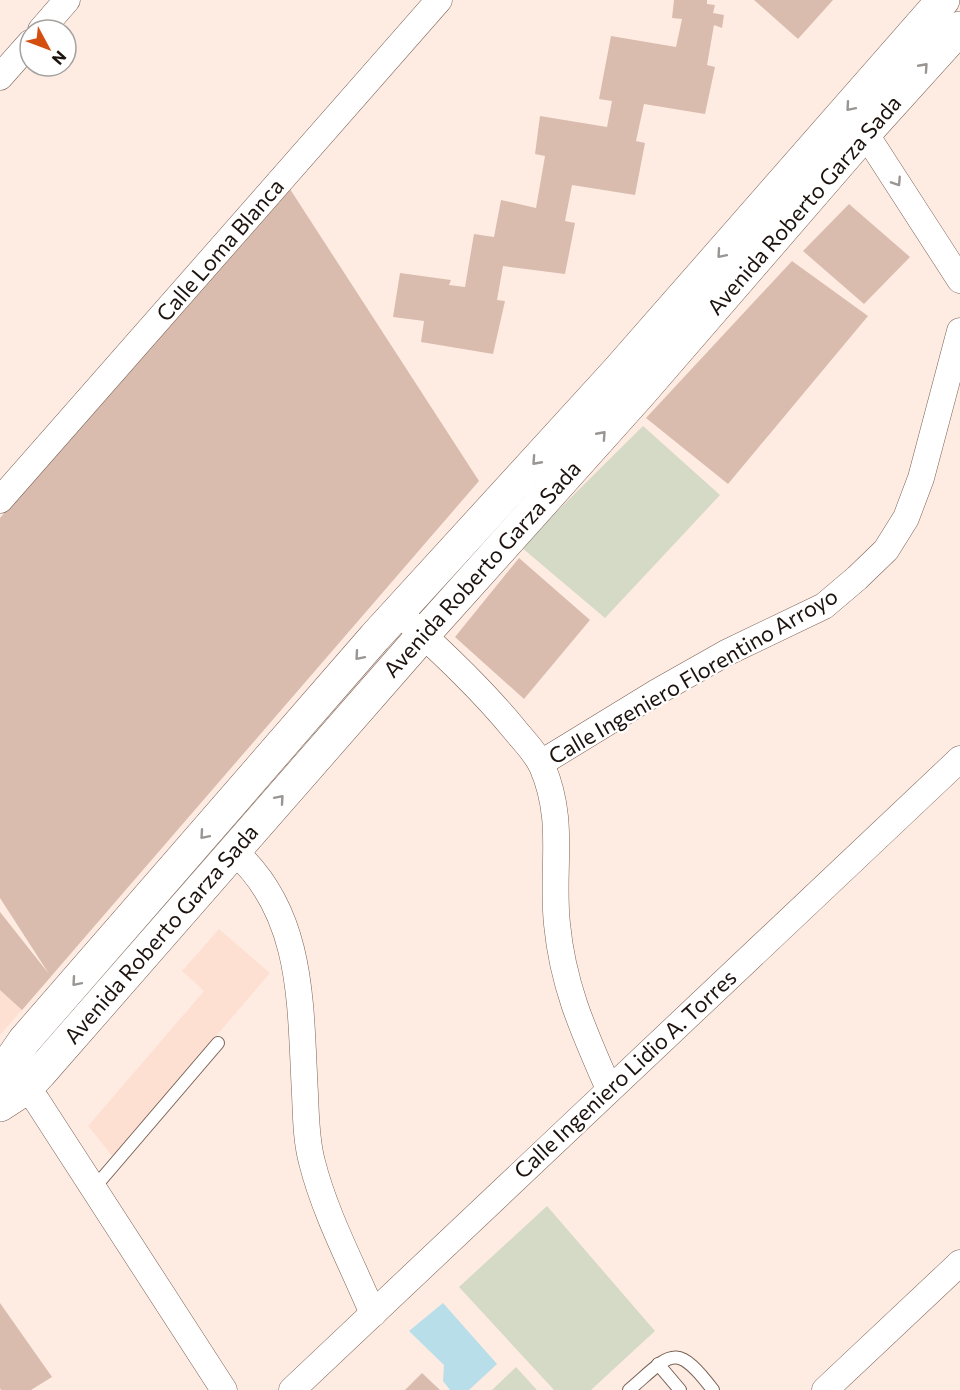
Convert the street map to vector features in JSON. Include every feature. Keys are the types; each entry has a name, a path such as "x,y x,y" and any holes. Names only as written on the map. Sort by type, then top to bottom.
{"street":[{"path":"51,18 67,0"},
{"name":"Calle Loma Blanca","path":"0,500 439,0"},
{"name":"Avenida Roberto Garza Sada","path":"8,1084 24,1041 398,612 618,371 944,0"},
{"name":"Avenida Roberto Garza Sada","path":"8,1084 234,852 423,635 641,392 865,133 960,28"},
{"path":"0,77 18,57"},
{"path":"865,133 960,280"},
{"name":"Calle Ingeniero Florentino Arroyo","path":"541,763 726,653 824,606 886,550 906,518 921,478 960,331"},
{"path":"398,612 501,713 541,763 553,794 557,822 556,922 567,986 579,1021 609,1089"},
{"name":"Calle Ingeniero Lidio A. Torres","path":"292,1390 960,759"},
{"path":"234,852 246,862 262,882 275,905 288,940 298,975 303,1018 307,1130 311,1161 332,1220 373,1314"},
{"path":"8,1084 37,1101 224,1390"},
{"path":"825,1390 960,1263"}],"lane":[{"path":"94,1188 218,1043"},
{"path":"629,1390 658,1364 680,1357 697,1370 712,1390"},
{"path":"658,1364 680,1390"}],"shaded area":[{"path":"0,912 51,977 0,1035"},
{"path":"219,929 270,973 113,1157 88,1126 204,991 182,971"}],"green space":[{"path":"643,426 720,495 605,618 521,547"},
{"path":"547,1206 655,1331 591,1390 554,1390 459,1287"},
{"path":"516,1367 537,1390 492,1390"}],"water":[{"path":"443,1303 497,1364 469,1390 450,1390 443,1381 444,1365 409,1331"}],"building":[{"path":"674,0 707,0 707,4 715,5 713,13 724,15 722,28 714,25 707,65 715,67 705,114 644,104 636,141 645,143 635,195 572,185 565,221 575,223 565,274 503,266 497,300 505,301 493,354 421,342 424,321 393,317 400,273 451,280 449,285 465,287 474,234 494,237 501,200 536,208 545,156 535,154 540,116 607,127 612,101 599,99 611,36 676,47 682,19 672,18"},
{"path":"754,0 833,0 798,39"},
{"path":"288,186 479,481 22,1010 0,990 0,912 49,974 0,898 0,518"},
{"path":"849,204 910,257 864,304 803,251"},
{"path":"792,261 868,316 728,484 646,418"},
{"path":"519,558 590,620 524,699 455,637"},
{"path":"0,1303 52,1377 31,1390 1,1390 0,1388"},
{"path":"422,1373 440,1390 405,1390"}]}
